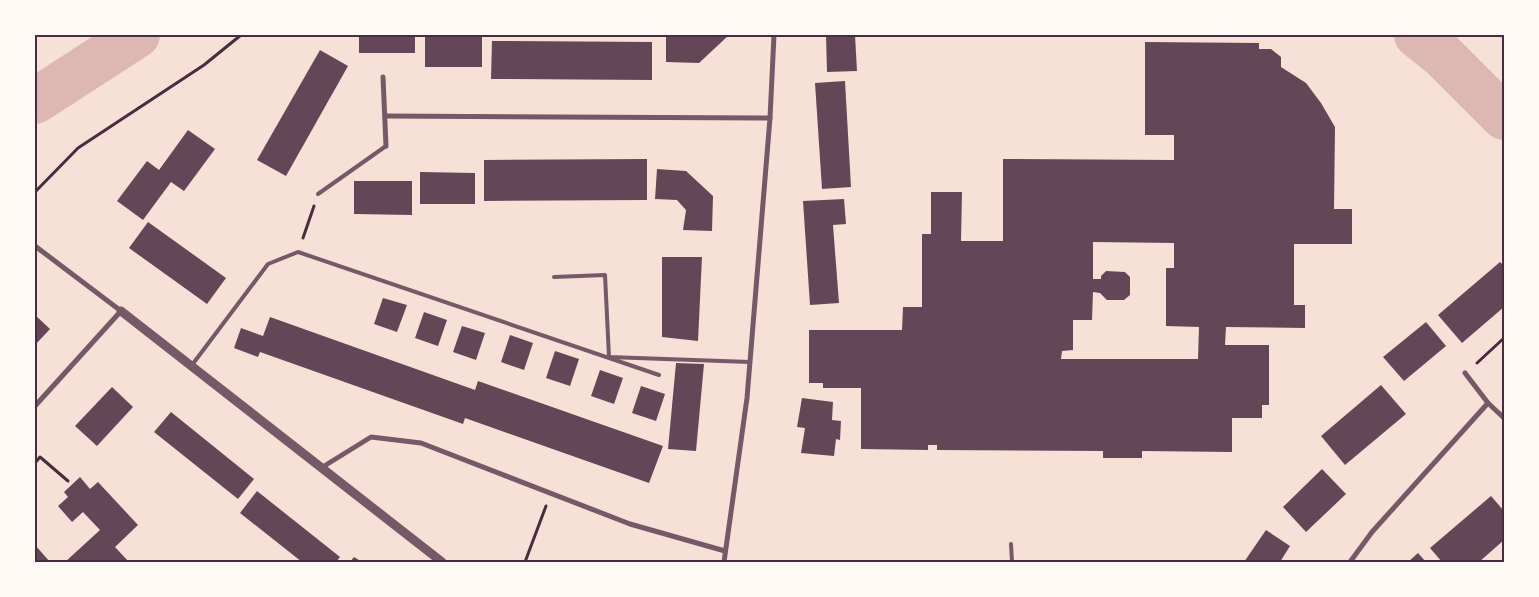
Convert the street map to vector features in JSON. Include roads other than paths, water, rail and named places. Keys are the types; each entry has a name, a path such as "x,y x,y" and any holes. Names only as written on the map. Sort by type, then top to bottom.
{"street":[{"path":"724,562 747,398 770,118 774,35"},
{"path":"383,77 386,146"},
{"path":"386,116 770,118"},
{"path":"35,246 442,562"},
{"path":"35,406 121,311"},
{"path":"1465,373 1488,403 1504,418"},
{"path":"1350,562 1372,532 1488,403"},
{"path":"321,468 371,437 421,443 630,524 725,551"}],"lane":[{"path":"318,194 386,146"},
{"path":"191,366 268,264 298,252 659,375"},
{"path":"554,277 605,275 609,357"},
{"path":"609,357 750,362"},
{"path":"1011,544 1012,562"}],"waterway":[{"path":"35,101 137,35"},
{"path":"1417,35 1442,55 1504,117"}]}
